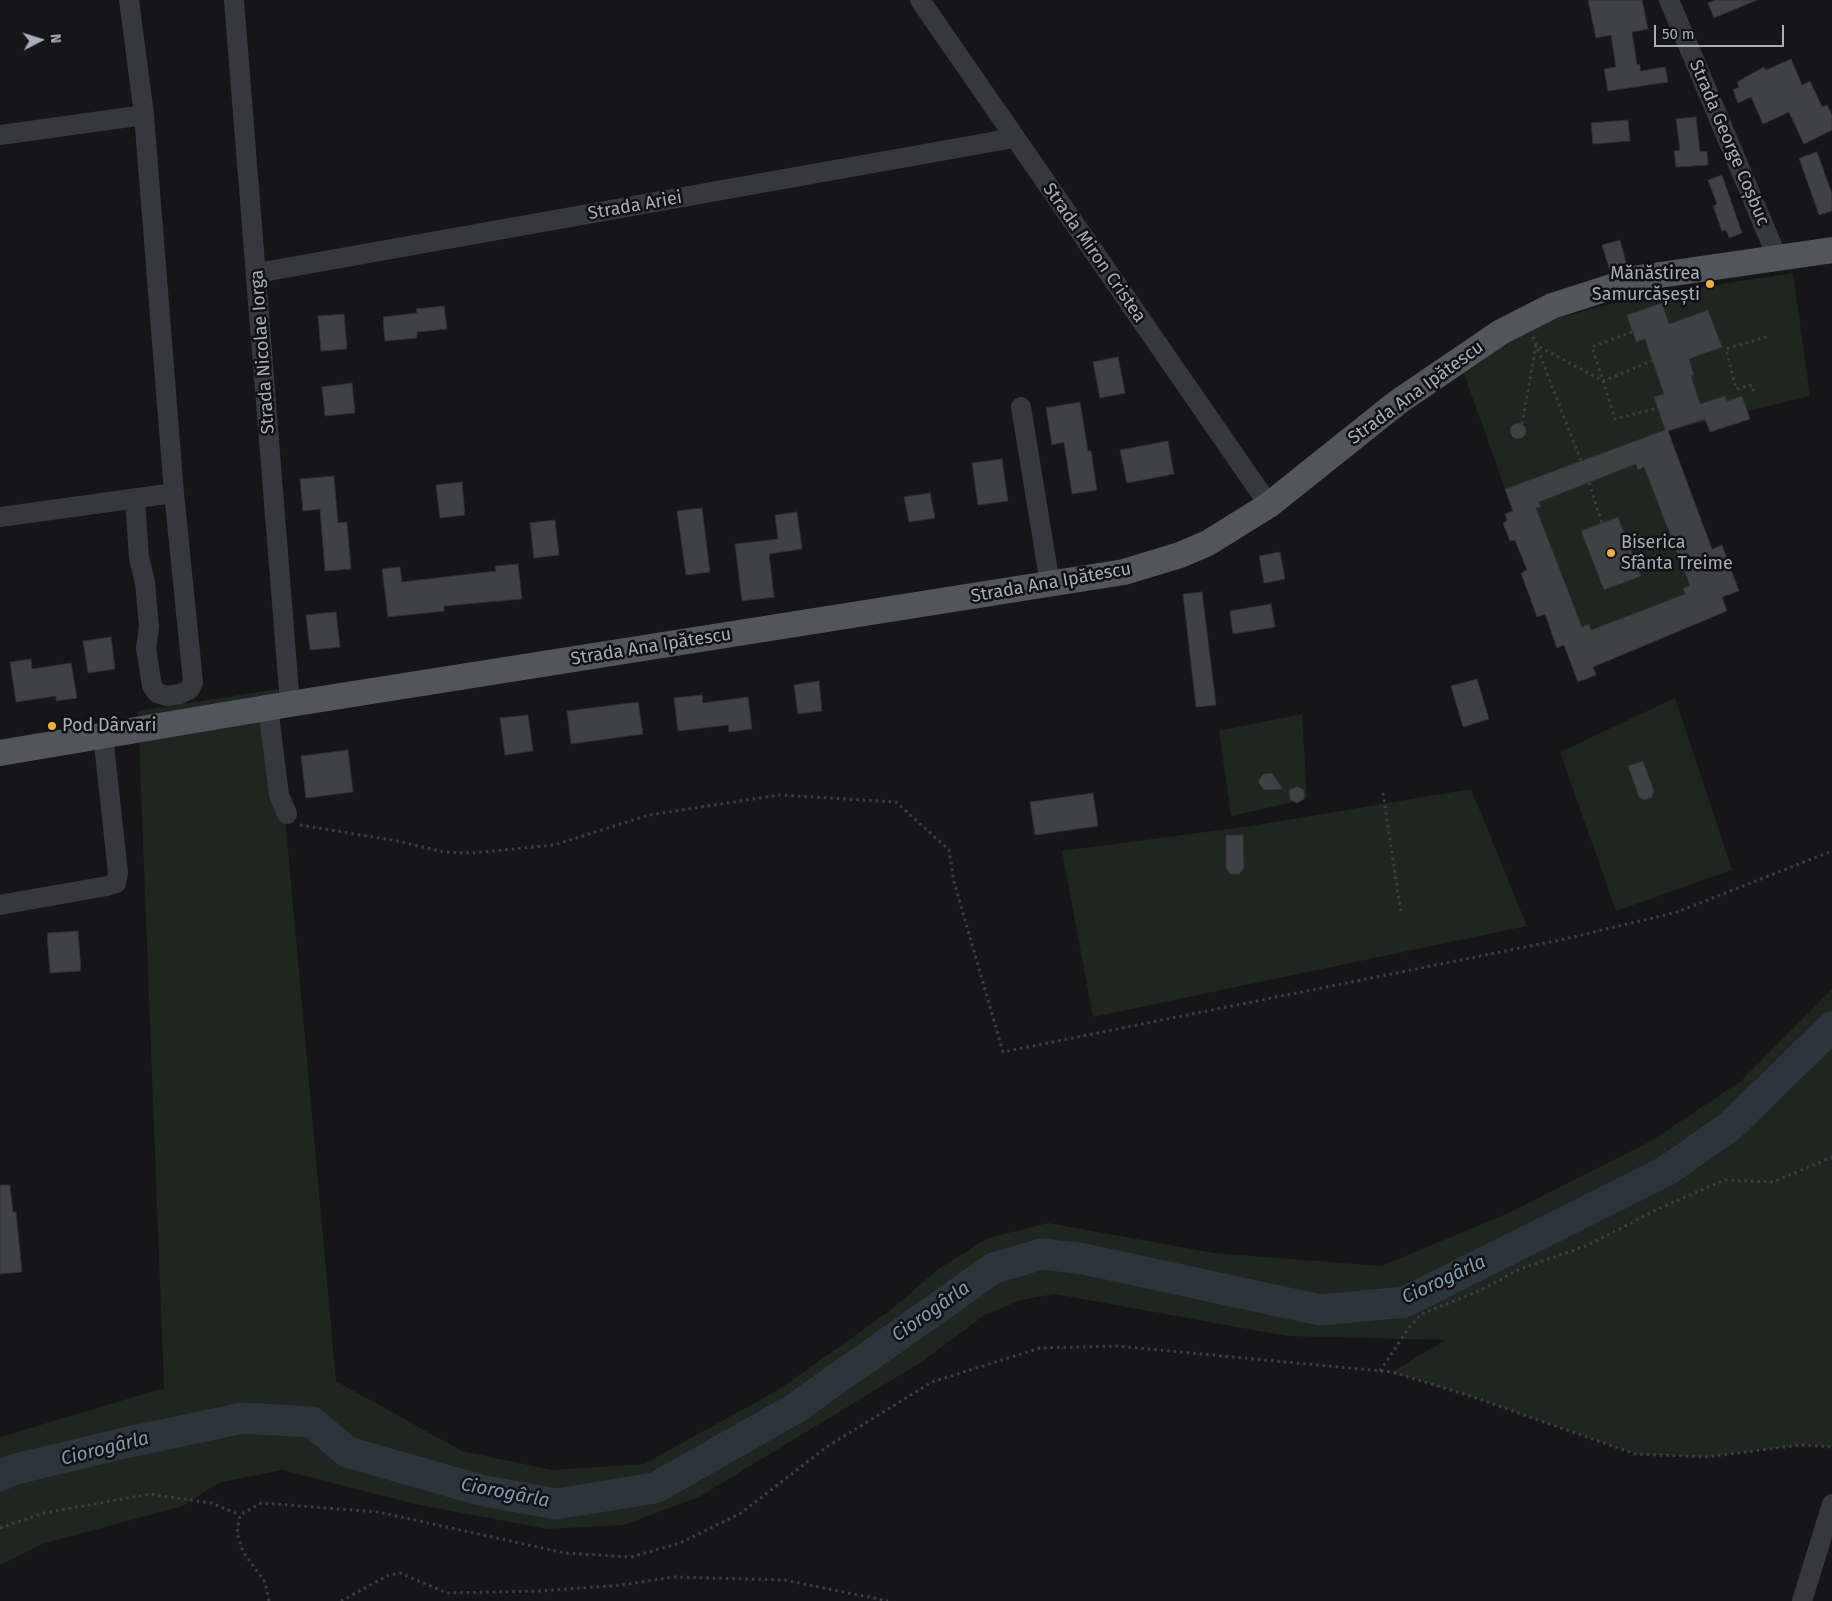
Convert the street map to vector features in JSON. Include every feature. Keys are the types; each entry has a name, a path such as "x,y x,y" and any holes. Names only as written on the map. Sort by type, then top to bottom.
{"main road":[{"name":"Strada Ana Ipătescu","path":"0,753 279,706 1124,572 1180,556 1208,543 1270,505 1398,402 1477,348 1526,318 1578,296 1639,278 1832,250"}],"street":[{"path":"129,0 144,115 174,493 193,682 190,689 167,696 156,693 152,686 149,672 146,591 139,558 135,498"},
{"name":"Strada Nicolae Iorga","path":"234,0 257,273 279,706 279,796 287,814"},
{"name":"Strada Miron Cristea","path":"920,0 1270,505"},
{"name":"Strada George Coșbuc","path":"1668,0 1777,257"},
{"path":"0,135 144,115"},
{"name":"Strada Ariei","path":"257,273 1014,138"},
{"path":"1021,408 1050,584"},
{"path":"0,517 174,493"},
{"path":"167,696 180,722"},
{"path":"0,905 116,883 118,873 103,735"},
{"path":"1802,1601 1832,1504"}],"path":[{"path":"1526,318 1581,461"},
{"path":"1632,332 1592,347 1615,419 1658,408"},
{"path":"1754,391 1752,385 1736,389 1726,349 1770,336"},
{"path":"1536,345 1603,381"},
{"path":"1522,424 1536,345"},
{"path":"1603,381 1652,361"},
{"path":"1589,483 1602,523"},
{"path":"1383,793 1401,913"},
{"path":"287,814 300,825 397,841 444,852 472,853 554,845 650,815 779,795 896,802 949,850 954,882 1004,1052 1565,939 1677,912 1832,851"},
{"path":"1380,1371 1408,1329 1421,1314 1479,1292 1520,1269 1586,1246 1660,1208 1725,1180 1773,1182 1832,1157"},
{"path":"240,1515 261,1503 378,1512 565,1553 631,1557 680,1543 741,1513 828,1446 932,1382 1040,1348 1117,1346 1392,1372 1470,1396 1636,1454 1706,1457 1801,1445 1832,1446"},
{"path":"0,1528 44,1514 150,1494 211,1503 240,1515"},
{"path":"240,1515 237,1533 243,1552 264,1582 269,1601"},
{"path":"340,1601 387,1576 400,1574 447,1593 586,1588 674,1577 784,1580 888,1601"}],"shaded area":[{"path":"1793,273 1810,396 1654,434 1505,489 1464,374 1514,338 1551,320 1636,297"},
{"path":"1636,464 1638,469 1644,467 1690,586 1683,588 1685,594 1591,630 1589,624 1582,627 1536,509 1541,507 1539,502"},
{"path":"278,689 285,817 336,1381 462,1451 552,1470 644,1464 778,1390 892,1309 937,1270 988,1238 1048,1223 1214,1253 1381,1266 1509,1213 1651,1141 1741,1081 1832,989 1832,1447 1801,1445 1706,1457 1635,1454 1470,1396 1392,1372 1445,1340 1287,1336 1055,1294 1021,1300 985,1315 923,1361 699,1497 624,1525 547,1529 415,1504 282,1470 218,1483 183,1506 42,1544 0,1565 0,1437 164,1388 138,711"},
{"path":"1675,698 1732,870 1616,911 1560,752"},
{"path":"1302,714 1307,799 1231,816 1219,731"},
{"path":"1471,789 1527,926 1093,1017 1062,851 1251,826"}],"building":[{"path":"1588,0 1642,0 1648,29 1632,32 1637,65 1640,64 1640,71 1665,67 1668,82 1608,91 1604,69 1616,67 1611,35 1596,38"},
{"path":"1715,0 1757,0 1714,18 1708,3"},
{"path":"1791,59 1802,85 1810,81 1822,107 1827,105 1832,115 1832,130 1804,144 1789,112 1763,124 1751,97 1738,103 1733,90 1739,87 1737,82 1764,67 1766,70"},
{"path":"1696,117 1700,152 1707,151 1708,165 1676,167 1674,151 1680,150 1676,119"},
{"path":"1628,120 1630,141 1593,144 1591,123"},
{"path":"1817,152 1832,194 1832,211 1819,215 1799,158"},
{"path":"1722,175 1742,233 1729,238 1726,230 1722,231 1713,206 1717,204 1708,180"},
{"path":"1620,240 1627,266 1610,271 1602,245"},
{"path":"1662,303 1669,324 1708,310 1722,347 1689,359 1694,375 1691,376 1700,404 1725,396 1727,401 1742,396 1750,419 1710,432 1705,419 1668,431 1712,549 1722,545 1739,591 1722,597 1727,611 1593,667 1596,675 1578,682 1564,645 1557,648 1545,614 1537,617 1521,573 1527,570 1515,540 1510,541 1503,523 1507,521 1505,514 1513,511 1505,489 1665,430 1654,397 1664,394 1645,339 1636,342 1627,315","holes":["1636,464 1638,470 1644,467 1690,586 1683,588 1685,594 1591,630 1589,624 1582,627 1536,508 1541,507 1539,502"]},
{"path":"444,306 447,329 417,332 417,338 385,341 383,317 417,313 416,309"},
{"path":"344,314 347,349 321,351 318,316"},
{"path":"1118,357 1125,393 1100,398 1093,362"},
{"path":"352,383 355,413 325,416 322,387"},
{"path":"1080,402 1088,451 1091,451 1097,490 1072,494 1064,442 1052,445 1046,408"},
{"path":"1515,423 1521,423 1526,428 1524,437 1515,439 1510,434 1510,428"},
{"path":"1168,441 1174,474 1127,483 1120,450"},
{"path":"1002,459 1008,501 978,505 972,463"},
{"path":"334,476 338,523 347,522 351,569 325,571 320,509 303,511 300,479"},
{"path":"462,482 465,515 440,518 436,485"},
{"path":"930,493 935,518 909,522 904,497"},
{"path":"702,508 710,572 686,575 677,511"},
{"path":"797,512 802,549 769,554 774,597 742,601 735,544 778,539 775,515"},
{"name":"Biserica Sfânta Treime","path":"1618,517 1641,576 1604,590 1581,531"},
{"path":"555,520 559,555 534,558 530,523"},
{"path":"1280,552 1285,579 1264,583 1259,556"},
{"path":"518,564 522,599 444,606 444,611 388,617 382,569 400,567 402,582 496,571 495,566"},
{"path":"1202,592 1216,705 1196,707 1183,594"},
{"path":"1271,604 1275,627 1233,634 1230,611"},
{"path":"336,612 340,647 310,650 306,615"},
{"path":"111,637 115,669 88,673 83,641"},
{"path":"31,659 32,669 71,663 77,698 56,701 56,696 16,702 10,662"},
{"path":"1477,679 1489,719 1463,727 1451,686"},
{"path":"819,681 822,711 798,714 794,685"},
{"path":"702,695 703,703 748,697 752,729 729,732 728,725 678,731 674,698"},
{"path":"638,702 643,734 571,744 567,711"},
{"path":"528,715 533,751 505,755 500,718"},
{"path":"348,750 353,792 306,798 301,756"},
{"path":"1643,761 1654,791 1652,797 1644,800 1639,797 1628,766"},
{"path":"1272,773 1283,789 1264,790 1258,782 1263,774"},
{"path":"1297,786 1304,790 1304,799 1297,803 1290,800 1289,790"},
{"path":"1093,793 1098,826 1035,835 1030,802"},
{"path":"1226,835 1243,835 1244,868 1239,874 1230,874 1226,868"},
{"path":"78,931 81,971 50,973 47,933"},
{"path":"0,1185 10,1185 13,1212 16,1212 22,1272 0,1274"}],"waterway":[{"name":"Ciorogârla","path":"0,1476 12,1470 124,1443 243,1418 312,1422 347,1452 480,1490 556,1504 655,1488 794,1409 994,1268 1042,1254 1084,1259 1320,1310 1405,1302 1666,1171 1728,1128 1832,1027"}],"place":[{"name":"Mănăstirea Samurcășești","path":"1710,284"},
{"name":"Biserica Sfânta Treime","path":"1611,553"},
{"name":"Pod Dârvari","path":"52,726"}]}
